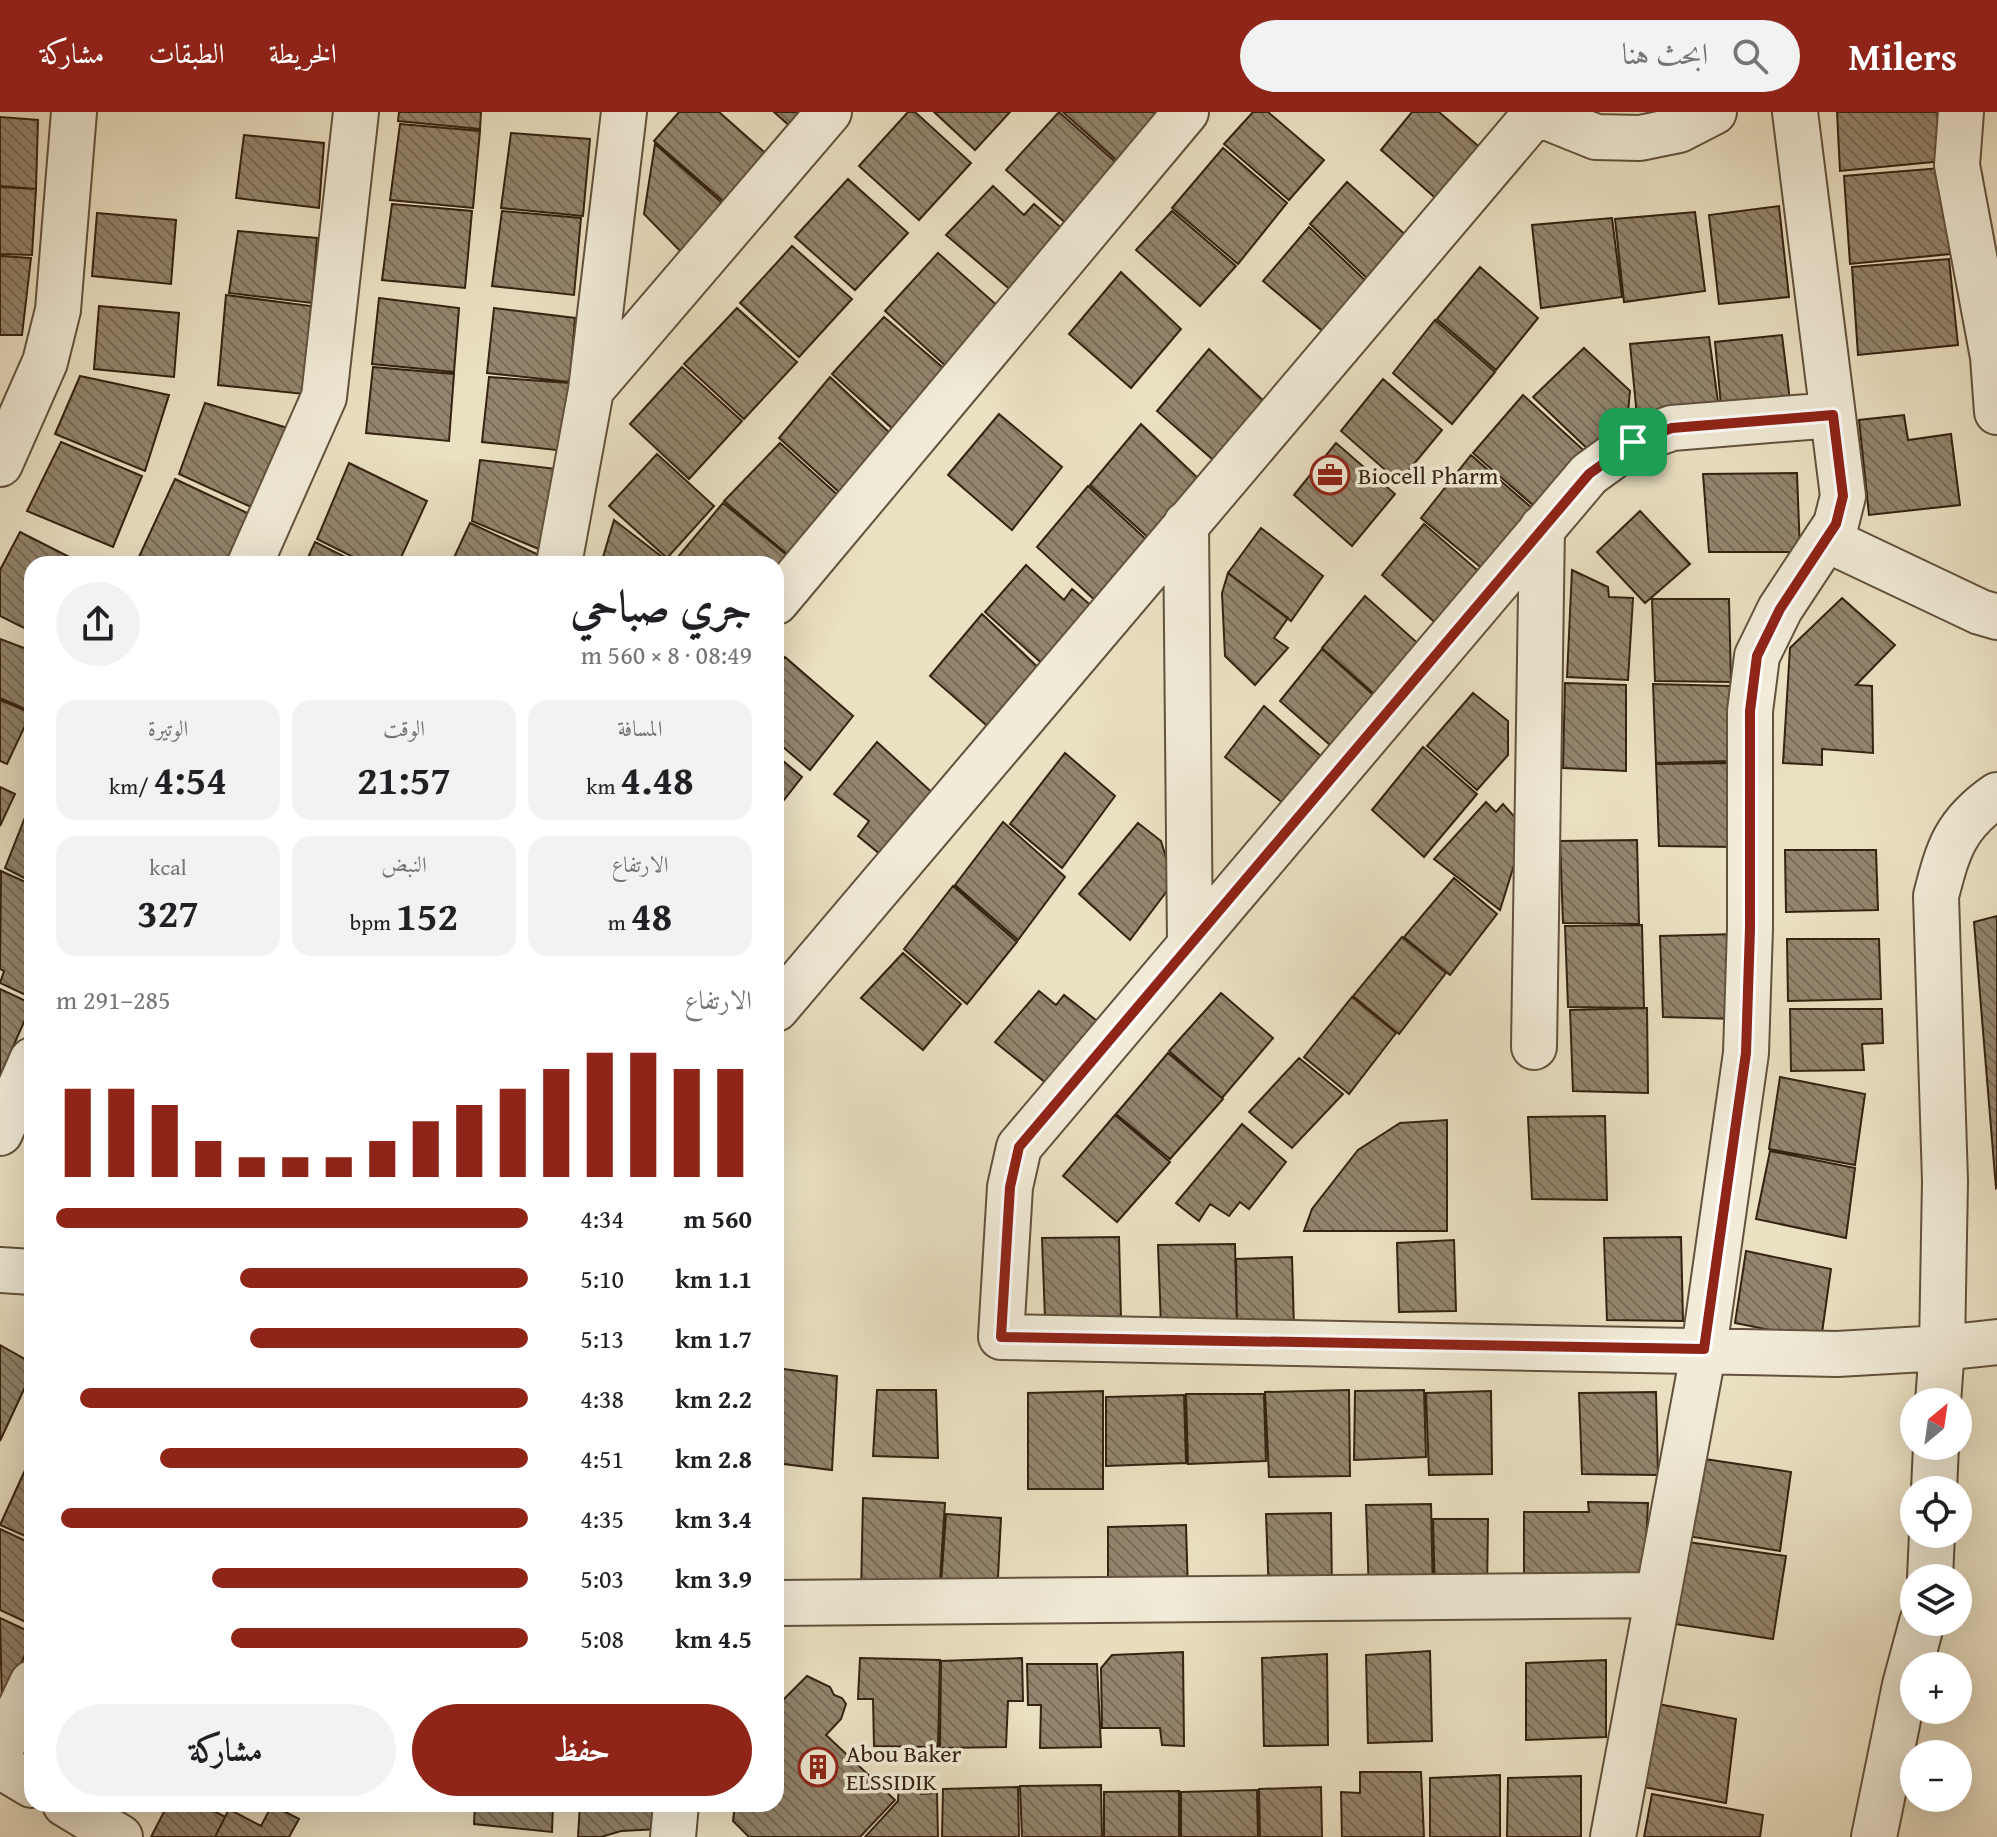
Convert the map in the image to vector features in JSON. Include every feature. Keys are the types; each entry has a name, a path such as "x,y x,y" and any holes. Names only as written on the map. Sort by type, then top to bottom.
{"street":[{"path":"0,464 45,362 58,310 74,112"},
{"path":"254,556 324,397 356,112"},
{"path":"560,556 591,390 624,112"},
{"path":"591,390 829,112"},
{"path":"784,592 1186,112"},
{"path":"784,1000 1535,112 1596,137 1640,138 1679,130 1714,112"},
{"path":"1613,1837 1704,1349 1746,1053 1750,711 1757,656 1780,609 1836,524 1843,496 1795,112"},
{"path":"1961,112 1957,165 1993,357 1997,412"},
{"path":"1833,415 1672,428 1633,442 1589,474 1019,1147 1010,1187 1001,1337 1837,1354 1997,1342"},
{"path":"1186,524 1190,943"},
{"path":"1534,1047 1542,528"},
{"path":"1826,539 1997,617"},
{"path":"1939,1388 1945,1181 1936,896 1945,859 1960,828 1997,795"},
{"path":"0,1133 24,1078"},
{"path":"0,1270 24,1272"},
{"path":"784,1603 1657,1595"},
{"path":"1874,1837 1918,1636"},
{"path":"0,1751 24,1700"},
{"path":"0,1766 24,1780"},
{"path":"78,1812 120,1837"},
{"path":"673,1837 675,1812"}],"building":[{"path":"399,112 481,112 480,129 398,121"},
{"path":"679,112 719,112 772,159 731,208 654,141"},
{"path":"774,112 806,112 792,128"},
{"path":"908,112 915,112 971,163 919,220 859,166"},
{"path":"934,112 1010,112 975,150"},
{"path":"1059,112 1121,167 1069,226 1006,170"},
{"path":"1063,112 1167,112 1122,165"},
{"path":"1253,112 1268,112 1324,160 1289,200 1224,144"},
{"path":"1412,112 1439,112 1483,150 1440,202 1381,150"},
{"path":"1837,112 1937,112 1943,161 1840,171"},
{"path":"0,117 38,120 36,189 0,186"},
{"path":"400,124 480,131 473,208 390,200"},
{"path":"511,133 590,139 583,216 501,208"},
{"path":"244,135 324,143 319,208 236,198"},
{"path":"655,144 730,210 688,259 644,214"},
{"path":"1223,148 1287,203 1238,264 1172,208"},
{"path":"1941,168 1950,254 1850,264 1844,176"},
{"path":"848,179 908,233 855,290 795,237"},
{"path":"1347,182 1410,239 1372,283 1310,224"},
{"path":"993,186 1024,215 1034,204 1066,232 1012,291 946,235"},
{"path":"0,187 36,189 32,255 0,254"},
{"path":"392,204 472,211 465,288 382,280"},
{"path":"1779,206 1789,297 1719,304 1709,215"},
{"path":"502,211 581,218 574,295 492,286"},
{"path":"1172,211 1236,266 1200,306 1136,250"},
{"path":"1695,212 1705,291 1624,302 1615,219"},
{"path":"97,213 176,220 171,284 92,276"},
{"path":"1612,218 1622,297 1541,308 1532,225"},
{"path":"1309,227 1369,284 1326,334 1263,281"},
{"path":"238,231 317,238 312,303 229,293"},
{"path":"792,246 852,299 799,357 740,303"},
{"path":"938,253 1000,308 948,368 885,311"},
{"path":"0,256 31,258 22,335 0,335"},
{"path":"1949,259 1958,345 1858,355 1852,267"},
{"path":"1480,267 1538,318 1496,370 1437,319"},
{"path":"1121,272 1181,329 1131,388 1069,334"},
{"path":"226,295 311,306 304,394 218,385"},
{"path":"379,298 459,308 454,372 372,364"},
{"path":"99,306 179,313 174,377 94,369"},
{"path":"494,308 575,318 570,382 487,373"},
{"path":"737,308 797,362 744,419 684,364"},
{"path":"884,317 947,371 895,431 832,374"},
{"path":"1435,320 1495,372 1452,424 1393,373"},
{"path":"1782,335 1791,409 1722,416 1715,342"},
{"path":"1709,337 1720,416 1638,427 1630,344"},
{"path":"1584,348 1630,391 1627,423 1594,455 1533,397"},
{"path":"1209,349 1269,406 1219,465 1157,411"},
{"path":"373,367 454,374 449,441 366,433"},
{"path":"682,367 742,421 689,479 630,424"},
{"path":"80,376 169,395 145,471 55,434"},
{"path":"489,377 570,383 565,451 482,442"},
{"path":"830,377 892,435 839,492 779,438"},
{"path":"1383,379 1442,430 1399,482 1341,431"},
{"path":"1523,395 1591,457 1542,513 1473,453"},
{"path":"205,403 294,430 262,512 179,474"},
{"path":"999,414 1062,467 1012,530 948,475"},
{"path":"1904,415 1908,440 1951,434 1960,505 1869,515 1859,420"},
{"path":"1141,424 1201,481 1151,540 1090,485"},
{"path":"61,442 142,476 113,547 27,511"},
{"path":"780,443 840,497 787,554 724,501"},
{"path":"1336,443 1395,494 1352,546 1294,495"},
{"path":"657,454 714,506 669,556 665,556 609,506"},
{"path":"1471,455 1540,515 1489,574 1421,518"},
{"path":"480,460 557,469 541,550 472,521"},
{"path":"349,463 427,501 402,556 351,556 317,539"},
{"path":"1797,473 1800,552 1709,552 1703,474"},
{"path":"175,479 260,519 240,556 139,556"},
{"path":"1088,486 1149,542 1098,603 1037,547"},
{"path":"723,503 788,556 784,561 784,556 679,556"},
{"path":"1640,511 1690,564 1645,603 1597,552"},
{"path":"614,520 661,556 603,556"},
{"path":"470,523 539,555 539,556 455,556"},
{"path":"1424,524 1483,575 1440,627 1382,575"},
{"path":"1261,528 1323,576 1291,621 1228,573"},
{"path":"20,532 67,556 24,556 24,628 0,616 0,570"},
{"path":"315,542 343,556 309,556"},
{"path":"1026,565 1064,600 1072,589 1096,610 1047,668 985,612"},
{"path":"1572,570 1608,587 1609,597 1633,598 1628,680 1567,677"},
{"path":"1228,573 1288,618 1274,638 1288,648 1255,685 1225,656 1222,593"},
{"path":"1365,596 1423,648 1381,700 1322,648"},
{"path":"1842,598 1895,645 1856,685 1872,686 1873,753 1822,749 1822,765 1783,763 1790,648"},
{"path":"1652,599 1729,599 1731,682 1655,681"},
{"path":"982,614 1042,671 992,730 930,676"},
{"path":"0,639 24,648 24,708 0,698"},
{"path":"1322,649 1380,701 1338,752 1280,701"},
{"path":"784,658 853,716 810,770 784,748"},
{"path":"1565,683 1626,685 1626,771 1563,768"},
{"path":"1653,684 1730,686 1732,761 1656,763"},
{"path":"1473,693 1508,721 1508,755 1477,790 1427,746"},
{"path":"0,700 24,710 24,728 7,764 0,761"},
{"path":"1264,706 1332,766 1293,811 1225,757"},
{"path":"877,742 938,798 886,859 858,836 869,821 834,794"},
{"path":"1423,747 1477,794 1424,857 1372,810"},
{"path":"1065,753 1115,796 1062,868 1010,824"},
{"path":"784,762 802,777 784,800"},
{"path":"1733,763 1735,847 1659,846 1656,764"},
{"path":"0,787 15,794 0,826"},
{"path":"1486,802 1496,812 1503,804 1520,823 1519,849 1500,910 1434,859"},
{"path":"24,820 24,878 5,868"},
{"path":"1003,822 1065,877 1018,940 955,885"},
{"path":"1138,823 1161,841 1169,867 1167,891 1130,940 1079,894"},
{"path":"1637,840 1639,924 1563,923 1560,841"},
{"path":"1785,850 1876,850 1878,910 1786,912"},
{"path":"1,871 24,881 24,994 0,983 4,971 0,969"},
{"path":"1454,878 1497,914 1450,975 1404,937"},
{"path":"953,886 1017,942 967,1004 904,949"},
{"path":"1997,916 1997,1187 1996,1188 1974,922"},
{"path":"1642,925 1644,1008 1568,1007 1565,926"},
{"path":"1737,934 1739,1019 1663,1017 1660,936"},
{"path":"1402,937 1446,973 1399,1034 1353,996"},
{"path":"1787,939 1879,939 1881,999 1788,1001"},
{"path":"903,953 961,1004 923,1050 861,998"},
{"path":"0,989 24,1000 24,1022 0,1076"},
{"path":"1039,991 1056,1005 1064,995 1106,1028 1056,1091 995,1042"},
{"path":"1221,993 1273,1038 1222,1098 1169,1051"},
{"path":"1352,997 1396,1033 1349,1094 1304,1057"},
{"path":"1647,1008 1648,1093 1573,1091 1570,1010"},
{"path":"1790,1009 1882,1009 1883,1043 1862,1044 1864,1070 1791,1071"},
{"path":"1168,1053 1223,1099 1170,1159 1116,1114"},
{"path":"1299,1058 1343,1094 1292,1148 1249,1112"},
{"path":"1780,1077 1865,1094 1855,1165 1769,1149"},
{"path":"1115,1115 1170,1162 1117,1222 1063,1176"},
{"path":"1605,1116 1607,1200 1532,1199 1528,1117"},
{"path":"1447,1120 1447,1231 1304,1231 1312,1209 1358,1150 1400,1123"},
{"path":"1242,1124 1286,1162 1249,1209 1240,1202 1229,1216 1210,1204 1199,1221 1176,1203"},
{"path":"1770,1151 1855,1168 1846,1238 1756,1219"},
{"path":"1119,1237 1121,1320 1045,1319 1042,1238"},
{"path":"1681,1237 1683,1321 1607,1320 1604,1238"},
{"path":"1454,1240 1456,1311 1399,1312 1397,1243"},
{"path":"1235,1244 1237,1328 1161,1327 1158,1245"},
{"path":"1746,1251 1831,1269 1821,1340 1735,1323"},
{"path":"1292,1257 1294,1328 1237,1328 1236,1259"},
{"path":"0,1345 24,1358 24,1389 0,1441"},
{"path":"784,1369 837,1376 832,1470 784,1464"},
{"path":"877,1390 936,1390 938,1458 873,1456"},
{"path":"1349,1390 1350,1476 1269,1477 1265,1392"},
{"path":"1424,1390 1426,1457 1354,1460 1355,1391"},
{"path":"1103,1391 1103,1489 1028,1489 1028,1393"},
{"path":"1491,1391 1492,1474 1429,1475 1426,1393"},
{"path":"1656,1392 1658,1475 1582,1474 1579,1393"},
{"path":"1186,1394 1264,1394 1266,1461 1188,1464"},
{"path":"1184,1395 1186,1463 1106,1466 1106,1397"},
{"path":"1698,1458 1791,1472 1780,1551 1687,1536"},
{"path":"24,1472 24,1536 0,1525"},
{"path":"863,1498 945,1503 939,1597 861,1596"},
{"path":"1588,1502 1648,1503 1644,1583 1524,1586 1524,1512 1589,1512"},
{"path":"1431,1504 1433,1594 1369,1593 1366,1505"},
{"path":"1331,1513 1332,1594 1269,1596 1266,1514"},
{"path":"946,1514 1001,1518 997,1597 940,1598"},
{"path":"1433,1519 1488,1519 1487,1593 1435,1593"},
{"path":"1186,1525 1188,1593 1108,1596 1108,1527"},
{"path":"0,1529 24,1540 24,1621 0,1610"},
{"path":"1688,1542 1786,1556 1773,1639 1675,1624"},
{"path":"0,1618 24,1629 24,1657 2,1707"},
{"path":"1430,1651 1432,1741 1368,1743 1366,1655"},
{"path":"1183,1652 1184,1746 1162,1745 1160,1728 1102,1728 1101,1668 1112,1655"},
{"path":"1327,1654 1328,1745 1264,1746 1262,1658"},
{"path":"860,1658 940,1660 938,1747 874,1746 873,1699 858,1699"},
{"path":"1022,1658 1023,1701 1008,1701 1006,1747 940,1748 941,1661"},
{"path":"1606,1660 1606,1737 1526,1740 1526,1663"},
{"path":"1027,1664 1097,1664 1101,1747 1040,1748 1041,1705 1028,1705"},
{"name":"Abou Baker ELSSIDIK","path":"807,1676 830,1687 834,1695 846,1704 841,1719 826,1735 895,1800 860,1837 749,1837 733,1821 734,1812 784,1812 784,1699"},
{"path":"1648,1702 1736,1719 1726,1803 1638,1786"},
{"path":"1360,1772 1421,1772 1424,1837 1342,1837 1341,1792 1360,1793"},
{"path":"1500,1775 1500,1837 1430,1837 1430,1778"},
{"path":"1581,1776 1581,1837 1507,1837 1508,1778"},
{"path":"899,1781 921,1781 921,1794 937,1793 938,1837 865,1837 898,1801"},
{"path":"1101,1785 1102,1837 1022,1837 1020,1786"},
{"path":"1018,1787 1019,1837 942,1837 943,1789"},
{"path":"1321,1787 1322,1837 1260,1837 1259,1789"},
{"path":"1257,1790 1258,1837 1181,1837 1181,1792"},
{"path":"1179,1791 1179,1837 1104,1837 1104,1792"},
{"path":"1652,1794 1763,1815 1760,1837 1644,1837"},
{"path":"164,1812 216,1812 225,1817 215,1837 151,1837"},
{"path":"228,1812 235,1812 261,1826 268,1812 286,1812 299,1819 289,1837 215,1837"},
{"path":"475,1812 553,1812 552,1832 474,1824"},
{"path":"580,1812 660,1812 659,1829 578,1837"}],"place":[{"name":"Biocell Pharm","path":"1330,475"},
{"name":"Abou Baker ELSSIDIK","path":"818,1767"}],"route":[{"path":"1833,415 1843,496 1836,524 1780,609 1757,656 1750,711 1750,928 1746,1053 1704,1349 1001,1337 1010,1187 1019,1147 1589,474 1633,442 1672,428 1833,415"}]}
